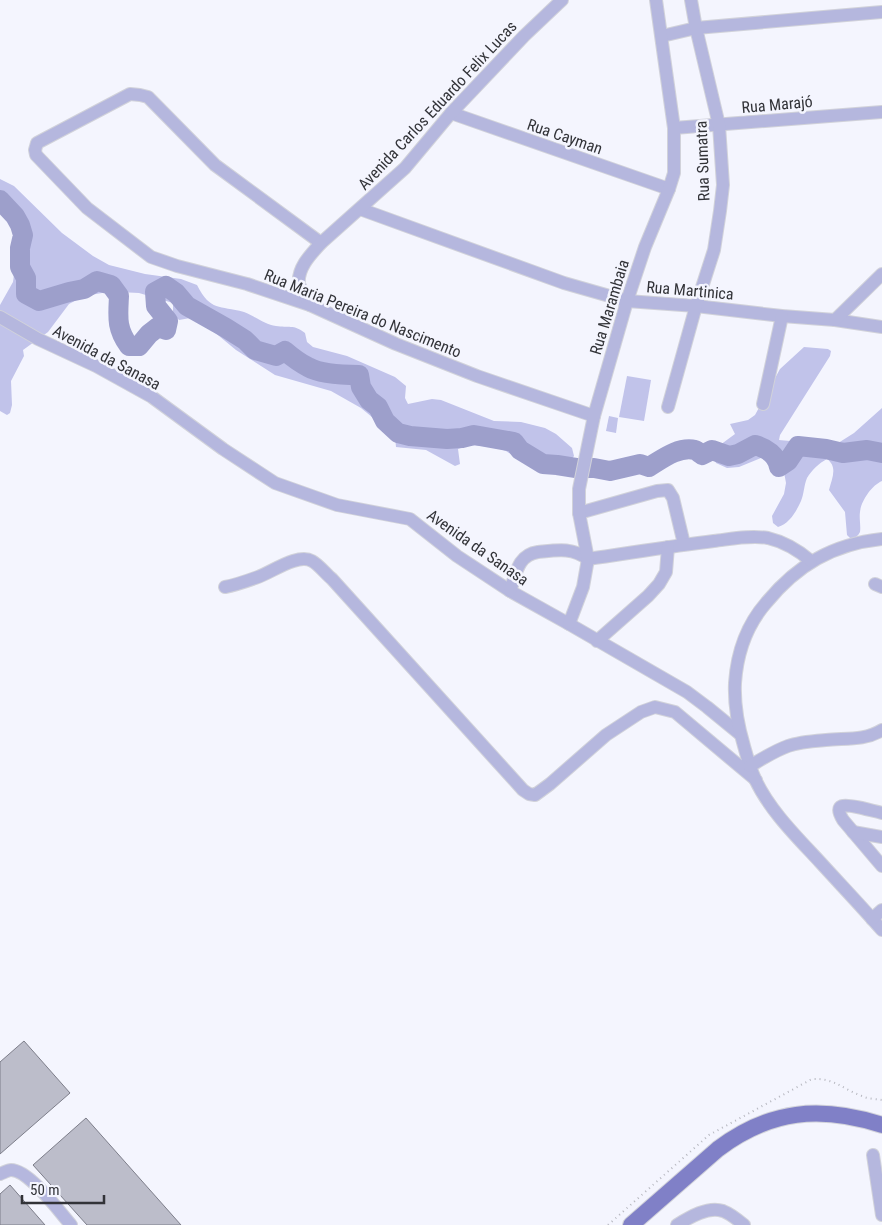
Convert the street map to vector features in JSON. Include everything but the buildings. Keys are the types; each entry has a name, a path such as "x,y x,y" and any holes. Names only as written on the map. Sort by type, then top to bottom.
{"main road":[{"path":"631,1225 718,1149 732,1139 765,1122 803,1114 832,1114 882,1125"}],"street":[{"name":"Avenida Carlos Eduardo Felix Lucas","path":"310,305 299,285 302,268 311,254 404,168 451,113 524,36 562,0"},
{"name":"Rua Marambaia","path":"569,624 583,587 588,559 579,513 580,489 588,440 627,301 645,247 674,173 674,128 656,0"},
{"name":"Rua Sumatra","path":"668,407 696,306 714,250 723,185 719,125 691,0"},
{"path":"662,36 696,28 882,12"},
{"name":"Rua Maria Pereira do Nascimento","path":"321,243 215,165 148,97 140,94 130,94 37,143 36,155 86,208 151,257 176,266 247,284 310,305 423,355 477,376 594,416"},
{"name":"Rua Marajó","path":"674,128 882,112"},
{"name":"Rua Cayman","path":"451,113 669,189"},
{"name":"Rua Martinica","path":"360,209 564,283 627,301 836,320 882,327"},
{"path":"836,320 882,274"},
{"path":"763,404 782,316"},
{"name":"Avenida da Sanasa","path":"0,317 38,339 96,366 152,397 223,449 275,483 337,505 410,519 457,556 510,591 686,692 740,734"},
{"path":"579,513 658,491 668,490 673,498 684,544"},
{"path":"510,591 520,563 525,557 534,552 568,551 580,554 588,559 684,544 751,537 766,538 791,546 812,561"},
{"path":"882,539 864,541 828,553 793,574 777,589 761,608 748,630 740,651 734,697 740,734 750,766 771,805 786,825 877,914 882,930"},
{"path":"597,640 648,596 659,584 666,572 668,547"},
{"path":"225,587 260,577 292,561 299,559 311,560 332,579 523,790 529,794 535,795 550,784 606,735 641,712 654,707 675,712 756,780"},
{"path":"750,766 774,752 790,746 826,740 859,738 874,735 882,730"},
{"path":"882,813 846,805 839,809 840,816 882,866"},
{"path":"853,832 882,837"},
{"path":"873,1155 882,1215"},
{"path":"0,1174 10,1170 20,1172 33,1181 71,1225"},
{"path":"677,1225 707,1210 716,1210 730,1214 744,1225"}],"shaded area":[{"path":"0,179 14,186 62,233 93,256 109,265 145,274 181,279 197,285 211,304 244,312 272,325 298,328 305,333 307,342 313,347 347,356 395,377 406,386 405,398 408,404 432,399 441,400 494,421 521,422 545,428 556,434 572,448 574,456 566,467 549,467 518,459 506,451 494,447 470,445 458,449 460,464 455,466 426,450 396,447 395,436 361,408 331,391 275,375 236,350 196,317 179,320 173,313 173,303 139,293 102,293 84,296 69,304 48,332 23,350 24,356 11,381 12,405 10,413 7,415 0,411 0,305 13,282 18,244 10,225 0,211"},
{"path":"804,347 828,349 831,351 830,356 780,435 779,440 835,445 854,433 882,408 882,481 874,486 865,498 860,512 860,532 851,539 847,535 845,512 829,490 833,469 827,459 816,467 807,478 801,501 792,517 778,527 773,523 772,516 784,494 786,483 784,472 778,463 772,457 766,456 739,467 727,468 716,463 713,456 716,448 735,434 730,424 748,420 755,415 780,369"},
{"path":"627,376 651,380 644,421 619,417"},
{"path":"609,416 618,418 616,433 606,431"}],"waterway":[{"path":"0,200 15,216 23,235 20,248 20,267 26,278 26,294 39,301 84,289 97,281 111,285 119,296 118,316 122,334 129,346 139,346 158,327 166,330 168,321 156,306 155,292 166,286 176,293 187,306 245,340 255,350 276,356 285,351 299,362 319,371 333,374 359,375 361,387 369,400 378,407 385,421 398,433 410,436 447,439 474,435 514,442 520,450 543,464 610,471 640,464 649,467 671,454 689,449 696,450 702,455 712,450 729,456 738,454 755,445 770,453 776,459 779,467 788,461 798,446 843,453 867,450 882,453"}]}
